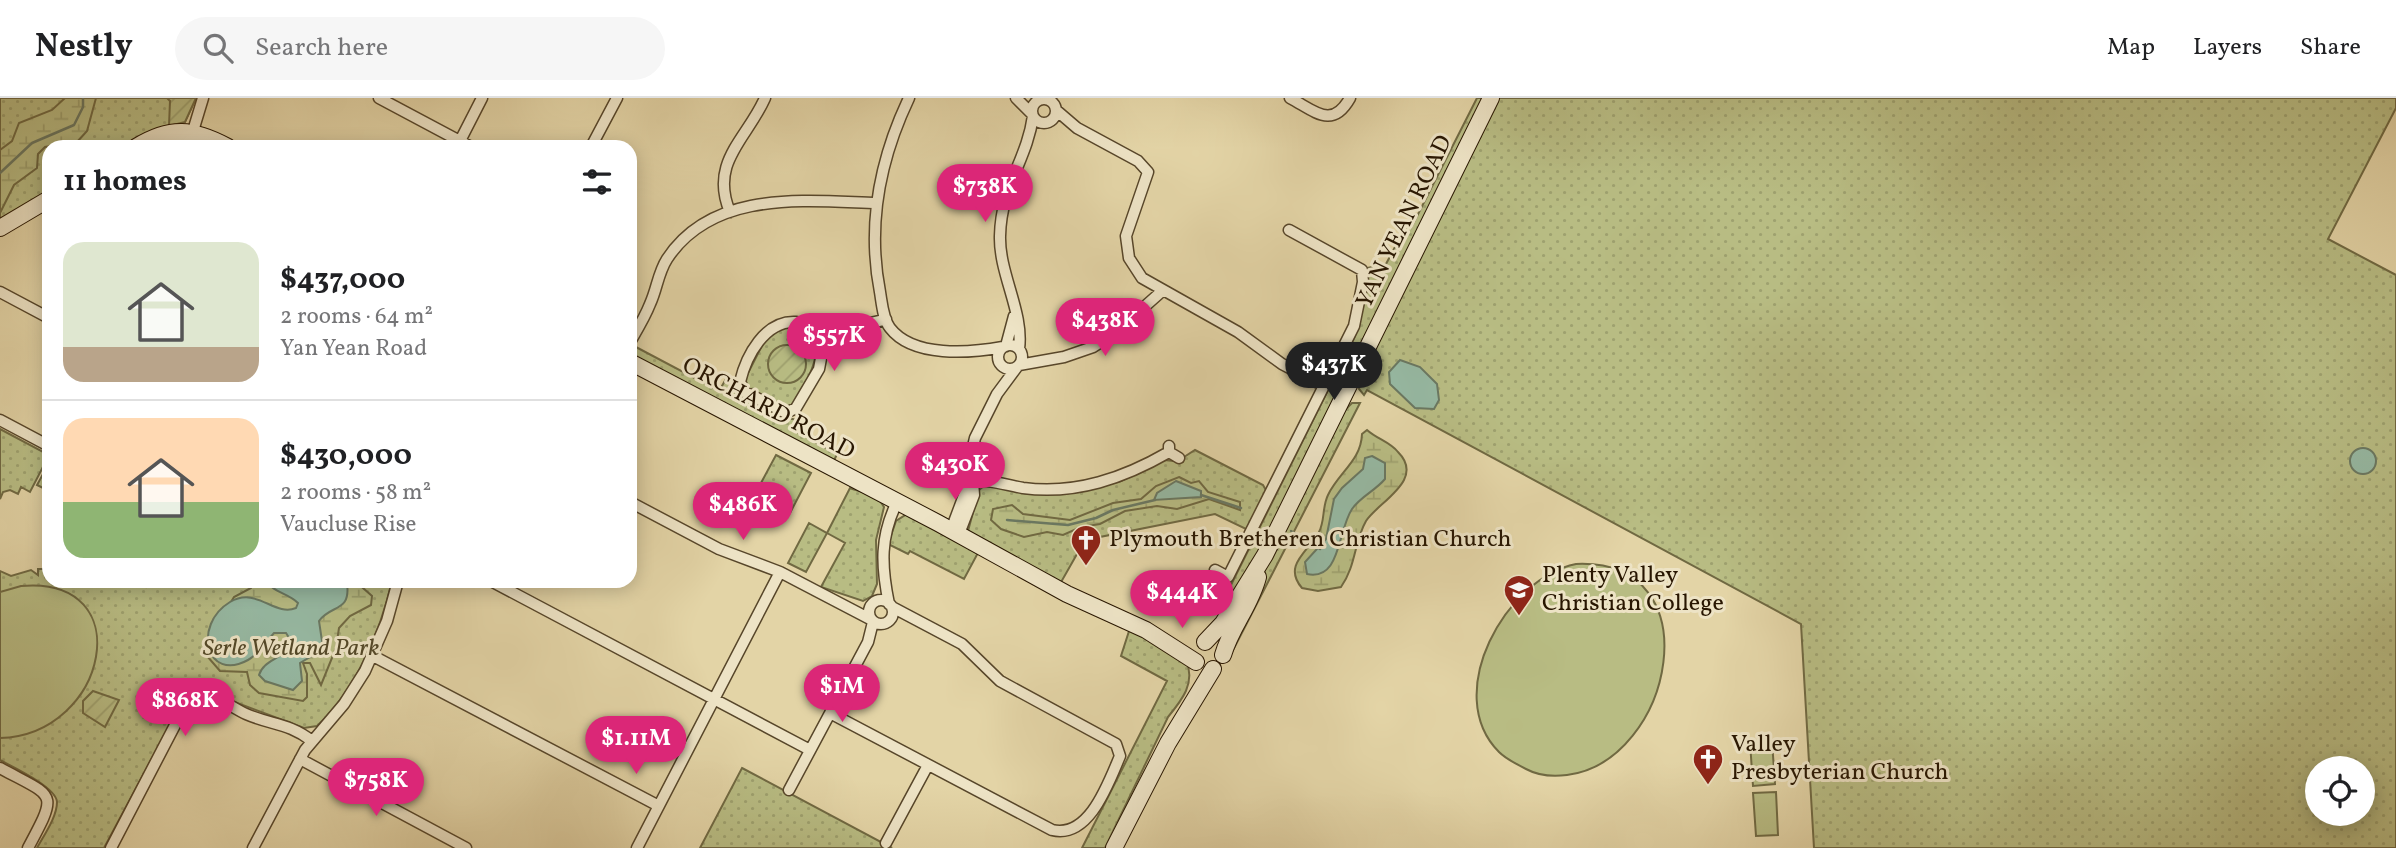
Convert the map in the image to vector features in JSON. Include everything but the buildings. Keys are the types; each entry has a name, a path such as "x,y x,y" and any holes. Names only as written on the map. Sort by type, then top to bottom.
{"main road":[{"name":"YAN YEAN ROAD","path":"1202,644 1223,624 1265,555 1491,98"},
{"path":"151,140 171,131 192,131 212,140"},
{"path":"0,228 42,203"},
{"name":"ORCHARD ROAD","path":"637,366 955,532 1067,594 1146,630 1202,665"},
{"name":"YAN YEAN ROAD","path":"1223,655 1231,629 1251,598 1265,555"},
{"name":"ORCHARD ROAD","path":"1146,630 1202,644"},
{"path":"1202,644 1217,645 1223,655 1221,662 1202,665 1195,655 1202,644"},
{"path":"1114,848 1168,743 1202,665"}],"street":[{"path":"192,131 203,98"},
{"path":"379,98 458,140"},
{"path":"461,140 482,98"},
{"path":"595,140 617,98"},
{"path":"730,212 723,190 725,169 765,98"},
{"path":"909,98 886,157 877,203 876,262 886,319 891,330 928,350 973,351 1004,347 1052,358"},
{"path":"1016,98 1040,122 1077,128 1138,161 1149,172 1146,186 1127,225 1126,247 1135,269 1156,289 1238,332 1282,364 1324,386"},
{"path":"1290,98 1325,116 1334,117 1341,113 1350,98"},
{"path":"955,532 971,478 975,438 997,394 1022,358 1002,263 1000,228 1007,188 1027,142 1032,106 1037,99 1050,100 1077,128"},
{"path":"1027,142 1049,122 1055,105"},
{"path":"637,329 651,303 667,259 698,229 730,212 779,201 877,203"},
{"path":"1215,570 1228,577 1354,326 1363,274 1357,266 1289,230"},
{"path":"973,351 1009,369 1093,347 1137,312 1156,289"},
{"path":"0,292 42,314"},
{"path":"997,394 1000,364 998,354 1004,347 1014,314"},
{"path":"817,337 838,328 868,325 886,319"},
{"path":"796,322 817,337 822,353 818,369 793,411 782,411 741,388 740,382 745,369 762,338 773,326 796,322"},
{"path":"0,420 42,442"},
{"path":"971,478 1037,489 1084,486 1123,476 1172,452"},
{"path":"789,790 883,616 883,538 897,502"},
{"path":"637,506 719,549 780,572 846,604 883,616 921,622 962,644 1000,681 1113,741 1120,753 1089,816 1076,828 1063,831 1044,827 831,713"},
{"path":"637,848 780,572"},
{"path":"873,603 884,577"},
{"path":"253,848 300,760 350,695 373,656 391,610 396,588"},
{"path":"504,588 810,750"},
{"path":"846,604 882,600 883,616"},
{"path":"873,603 883,616"},
{"path":"373,656 657,805"},
{"path":"111,848 186,704 195,694 207,694 254,717 290,726 312,741"},
{"path":"300,760 466,848"},
{"path":"886,843 928,765"},
{"path":"0,768 42,791 48,799 49,807 29,848"}],"green space":[{"path":"0,98 196,98 185,122 152,132 138,140 42,140 42,197 0,222"},
{"path":"65,98 96,98 87,131 79,140 42,140 37,168 14,185 0,213 0,150 12,141 19,123 52,110"},
{"path":"167,98 196,98 185,122 169,126 170,101"},
{"path":"1477,98 1483,98 1272,527 1225,613 1219,609 1355,336 1368,281 1367,268 1386,264 1406,226 1411,228"},
{"path":"1498,98 2396,98 2396,108 2328,239 2396,275 2396,848 1814,848 1801,624 1367,390 1364,395 1359,389 1361,375"},
{"path":"787,326 808,334 814,340 816,348 809,376 793,404 787,408 747,388 745,379 766,338"},
{"path":"787,345 800,351 806,364 800,377 787,383 774,377 768,364 774,351"},
{"path":"637,348 719,391 726,379 741,395 787,418 803,421 797,432 837,454 833,463 637,358"},
{"path":"1352,403 1360,403 1229,658 1271,555 1344,411"},
{"path":"0,429 42,451 42,469 30,492 21,487 18,494 10,490 3,492 0,499"},
{"path":"1367,430 1398,452 1405,462 1403,481 1366,521 1350,571 1341,587 1318,591 1302,588 1297,580 1296,565 1319,532 1328,495 1354,459 1362,434"},
{"path":"1195,450 1263,485 1267,492 1248,530 1215,514 1085,540 1060,584 968,531 979,490 985,485 1084,491 1121,481 1164,460 1183,462 1184,457"},
{"path":"776,455 811,473 790,513 753,498"},
{"path":"1179,477 1191,483 1199,481 1208,492 1240,502 1240,510 1209,499 1177,509 1157,506 1125,511 1100,524 1081,527 1063,535 1047,532 1024,537 1001,529 991,520 993,509 1012,505 1023,514 1070,520 1113,503 1141,499 1156,486"},
{"path":"850,488 873,496 881,502 884,507 876,540 877,584 872,596 863,601 821,587 845,543 827,533"},
{"path":"907,514 979,551 964,579 910,551 908,554 888,544 896,521"},
{"path":"809,523 827,533 806,572 788,563"},
{"path":"1576,564 1620,571 1648,593 1662,625 1663,662 1653,701 1633,736 1604,762 1567,775 1546,775 1531,771 1505,757 1483,728 1477,700 1479,671 1490,642 1506,614 1526,591 1550,574"},
{"name":"Serle Wetland Park","path":"38,569 42,569 42,588 390,588 381,620 355,678 317,726 304,728 200,689 173,719 104,848 37,848 53,820 57,802 50,790 42,784 0,760 0,571 11,576 31,570 38,575"},
{"path":"21,586 59,589 84,605 96,628 96,657 86,686 66,711 37,730 0,738 0,592"},
{"name":"Serle Wetland Park","path":"251,588 363,588 372,596 371,605 350,616 339,628 336,648 321,685 310,663 303,663 307,674 307,697 303,701 259,693 250,685 247,672 220,671 207,656 205,645 234,597"},
{"path":"1130,628 1186,660 1189,668 1188,684 1182,698 1168,717 1105,848 1082,848 1167,681 1121,656"},
{"path":"93,691 119,700 105,727 83,713 83,701"},
{"path":"1772,741 1775,784 1753,786 1750,742"},
{"path":"742,768 892,848 700,848"},
{"path":"1776,792 1778,835 1756,836 1753,793"}],"shaded area":[{"path":"1400,360 1420,367 1437,384 1439,400 1434,409 1415,408 1390,384 1389,372"},
{"path":"2363,448 2372,452 2376,461 2372,470 2363,474 2354,470 2350,461 2354,452"},
{"path":"1372,456 1385,463 1385,479 1352,509 1332,563 1318,574 1307,574 1305,562 1326,539 1334,499 1363,469 1365,458"},
{"path":"1176,481 1201,491 1201,497 1154,500 1157,493"},
{"path":"273,588 347,588 343,604 319,621 322,641 320,651 300,663 302,681 293,690 265,681 259,675 265,665 285,652 291,641 286,633 274,633 252,657 234,665 222,664 214,658 208,637 211,624 218,612 230,602 249,597 288,610 296,608 298,603"}],"waterway":[{"path":"0,173 32,143 74,125 83,107 83,98"},
{"path":"1201,495 1241,508"},
{"path":"1007,520 1068,525 1155,500"},
{"path":"1291,531 1320,549"}],"place":[{"name":"Plymouth Bretheren Christian Church","path":"1086,567"},
{"name":"Plenty Valley Christian College","path":"1519,617"},
{"name":"Valley Presbyterian Church","path":"1708,786"}]}
